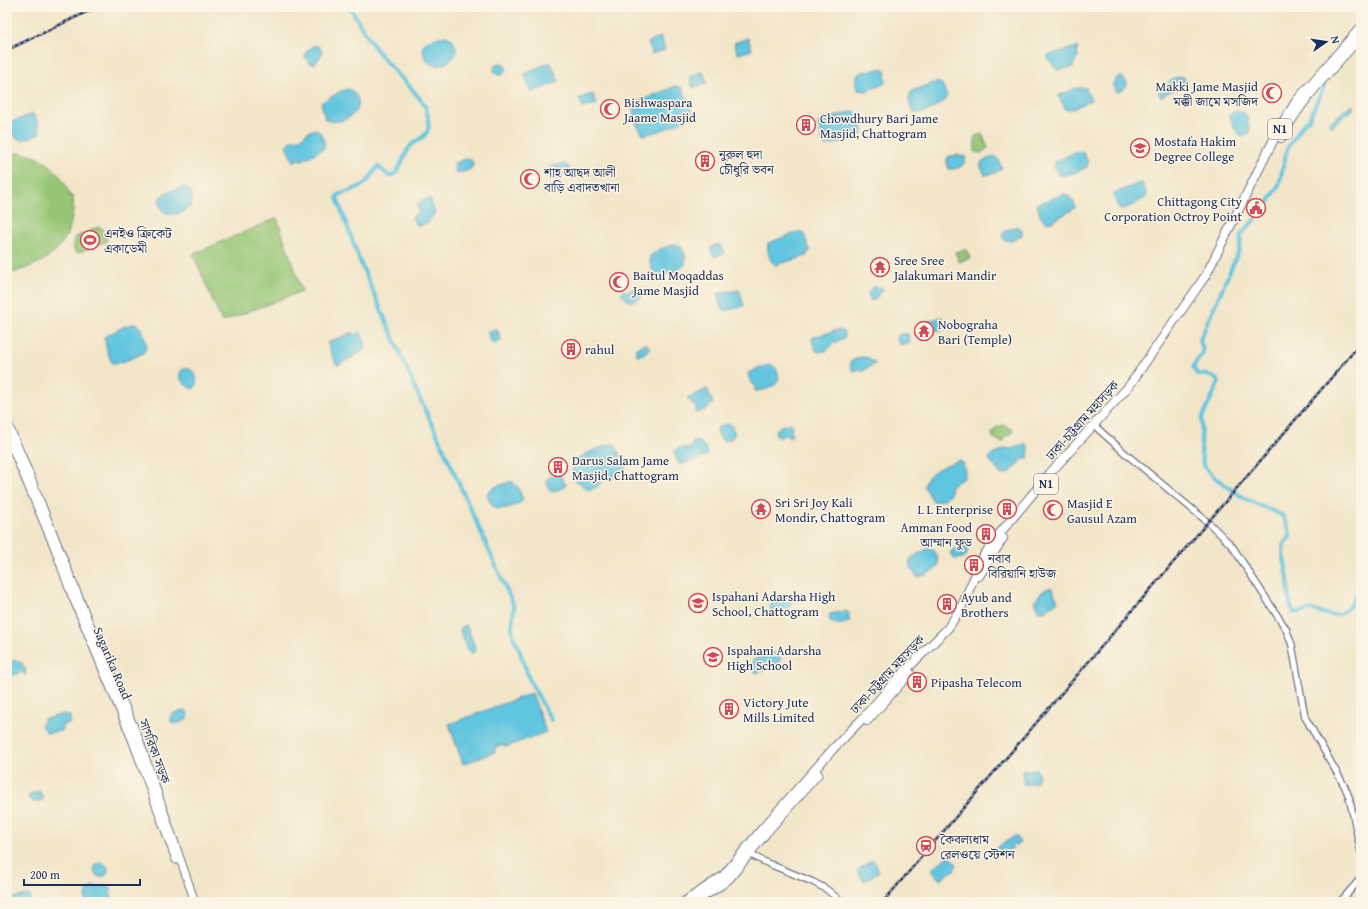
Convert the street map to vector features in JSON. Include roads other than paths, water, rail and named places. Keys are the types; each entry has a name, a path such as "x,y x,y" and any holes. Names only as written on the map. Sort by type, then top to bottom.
{"highway":[{"name":"ঢাকা-চট্টগ্রাম মহাসড়ক","path":"684,902 721,878 883,704 903,680 951,632 965,609 978,578 1006,534 1054,474 1131,389 1175,325 1206,275 1281,125 1297,100 1361,27"},
{"name":"ঢাকা-চট্টগ্রাম মহাসড়ক","path":"695,902 725,882 746,852 811,774 898,678 948,628 961,608 984,555 1000,532 1051,472 1129,386 1202,291 1287,127 1310,94 1361,37"}],"main road":[{"name":"Sagarika Road","path":"7,422 80,616 133,742 190,902"},
{"name":"Sagarika Road","path":"7,436 20,457"},
{"name":"Sagarika Road","path":"32,489 76,589"},
{"name":"সাগরিকা সড়ক","path":"76,589 139,739 195,902"}],"street":[{"path":"1097,428 1210,524 1227,541 1234,549 1286,629 1292,645 1305,717 1345,787 1349,797 1361,852"},
{"path":"746,852 767,863 813,882 826,889 842,902"},
{"path":"1340,902 1361,878"}],"water":[{"path":"446,36 452,39 456,46 456,55 448,62 438,66 430,64 424,55 423,46 430,40"},
{"path":"661,37 665,50 652,54 648,42"},
{"path":"748,38 752,50 738,54 734,43"},
{"path":"312,46 318,46 322,50 320,58 314,64 309,63 305,56 306,52"},
{"path":"1077,47 1078,58 1076,59 1073,67 1057,70 1048,59 1048,55"},
{"path":"550,62 559,81 532,93 524,74"},
{"path":"498,63 502,63 506,69 502,75 498,75 494,71 494,67"},
{"path":"883,68 885,71 886,82 867,91 858,90 856,80 858,74"},
{"path":"703,72 707,83 693,88 689,77"},
{"path":"1120,76 1127,83 1123,90 1118,92 1112,85"},
{"path":"1184,77 1185,82 1161,97 1159,95 1159,91 1173,79"},
{"path":"936,82 942,84 947,96 946,100 925,112 913,112 909,102 909,96 912,91"},
{"path":"676,86 681,87 690,104 693,115 669,127 643,135 637,125 632,104"},
{"path":"1076,88 1086,88 1091,100 1075,108 1066,110 1058,96"},
{"path":"349,89 356,96 358,103 357,109 353,114 346,119 339,121 325,119 321,103 341,91"},
{"path":"593,94 597,104 583,108 579,98"},
{"path":"1351,105 1353,106 1353,109 1330,126 1329,123"},
{"path":"1240,110 1247,116 1250,133 1242,137 1234,128 1229,114"},
{"path":"855,111 862,121 863,133 860,136 850,140 825,146 822,141 818,123 822,120"},
{"path":"33,114 38,124 39,134 23,139 15,137 10,130 8,123"},
{"path":"316,129 323,137 324,148 301,161 300,158 293,162 286,145 294,139 296,140 302,138 306,133"},
{"path":"1082,151 1088,162 1087,167 1070,174 1059,175 1055,167 1055,162 1071,154"},
{"path":"957,155 966,157 963,165 955,169 949,169 947,165 947,158"},
{"path":"995,156 1002,168 995,173 985,175 981,167 981,162"},
{"path":"468,158 472,161 472,168 464,172 457,173 455,171 454,163"},
{"path":"562,164 567,165 570,170 569,172 558,176 551,175 549,169 550,167"},
{"path":"1142,183 1147,196 1133,205 1120,210 1113,194"},
{"path":"184,186 188,188 192,199 191,205 187,210 174,214 168,214 163,211 160,205 160,197 165,193"},
{"path":"1065,194 1072,200 1075,208 1053,221 1045,222 1040,215 1037,204"},
{"path":"430,198 435,214 429,219 429,222 418,226 412,218 414,215 419,213 417,205 420,201"},
{"path":"1017,226 1022,230 1022,235 1012,241 1004,240 1002,235 1005,231"},
{"path":"801,231 804,234 810,251 807,253 807,256 775,265 771,261 769,255 768,243"},
{"path":"676,244 681,247 684,253 686,259 685,265 672,272 656,276 654,275 649,260 650,256 660,249"},
{"path":"719,244 725,253 715,257 712,255 711,248"},
{"path":"874,286 884,289 879,293 876,299 871,301 868,293"},
{"path":"633,288 637,288 641,298 629,302 621,293 623,291 629,291"},
{"path":"739,290 744,306 724,311 719,303 718,294"},
{"path":"942,317 945,323 947,323 947,326 943,330 928,333 924,324 925,322"},
{"path":"137,323 146,341 146,349 139,355 123,361 112,363 107,351 104,337 125,326"},
{"path":"497,329 501,340 495,344 490,340 488,332"},
{"path":"838,330 843,331 845,336 844,338 834,343 826,351 817,352 812,341 813,337"},
{"path":"360,331 365,342 365,349 339,365 336,364 327,343 353,332 356,336"},
{"path":"901,334 908,334 910,343 899,345 897,339"},
{"path":"643,344 647,344 650,348 645,353 638,356 636,349"},
{"path":"863,357 869,358 875,364 862,372 861,369 854,371 852,370 850,362"},
{"path":"771,365 775,367 777,371 779,378 777,382 775,385 767,389 755,391 755,386 750,381 748,373 760,367"},
{"path":"183,369 190,369 194,373 197,380 195,388 192,389 188,387 180,378 179,376"},
{"path":"707,389 710,394 708,396 709,398 711,397 713,404 705,410 695,413 696,407 687,398"},
{"path":"790,423 793,427 791,429 792,434 790,437 784,435 778,438 775,432 776,430 781,426"},
{"path":"729,424 732,426 735,434 731,439 723,441 717,430 719,426"},
{"path":"694,441 700,442 703,445 708,455 679,465 674,452 679,448 691,448"},
{"path":"1026,443 1029,449 1028,459 1022,459 1011,472 1001,475 989,457 1006,448 1012,449"},
{"path":"615,444 626,469 619,472 620,475 603,479 596,487 585,489 582,484 576,481 576,477 571,470 574,468 572,462 598,448"},
{"path":"960,460 965,469 964,478 950,486 951,492 945,499 934,502 924,487 929,476 943,466"},
{"path":"555,474 560,475 566,485 552,492 549,490 546,480"},
{"path":"512,481 518,487 523,500 509,507 501,509 494,508 487,493 493,488"},
{"path":"964,544 967,550 967,555 963,558 954,559 951,555 951,551"},
{"path":"929,548 932,548 936,555 938,567 920,577 916,576 910,565 911,558"},
{"path":"1051,587 1058,601 1045,611 1038,611 1035,600 1043,591"},
{"path":"789,596 791,606 780,611 771,611 771,602"},
{"path":"846,611 849,613 849,622 840,624 830,621 830,614"},
{"path":"466,625 476,649 476,651 472,653 467,650 460,631 461,627"},
{"path":"775,653 780,655 778,664 758,673 755,672 752,666 754,659"},
{"path":"13,660 22,663 25,668 26,675 25,676 22,672 8,677 7,680 7,664"},
{"path":"532,693 546,732 506,747 501,745 495,748 495,752 463,764 449,724"},
{"path":"186,710 189,717 186,720 172,723 170,718 172,714"},
{"path":"64,714 70,716 70,723 63,725 61,731 47,733 41,726 44,719"},
{"path":"1036,769 1039,775 1037,782 1024,785 1022,771"},
{"path":"39,791 43,800 33,802 28,798 29,795"},
{"path":"1015,836 1020,843 1016,847 1014,844 1011,846 1013,848 1001,853 996,848"},
{"path":"948,856 951,857 957,865 954,870 940,880 933,872 933,868"},
{"path":"872,860 879,871 864,882 857,870"},
{"path":"101,863 106,865 108,870 106,875 101,877 96,875 94,870 96,865"},
{"path":"94,885 97,887 109,887 112,890 110,892 113,900 112,902 88,902 85,900 87,892"},
{"path":"26,895 30,896 32,902 11,902 10,899"}],"waterway":[{"path":"350,7 365,34 378,52 425,106 429,128 424,136 411,145 400,167 392,176 389,176 378,166 364,184 353,190 338,195 337,198 361,264 418,395 514,607 512,626 513,636 530,681 551,720"},
{"path":"1324,86 1309,119 1303,124 1287,149 1279,185 1267,205 1241,235 1240,248 1200,339 1203,352 1193,367 1197,374 1212,377 1219,382 1202,418 1201,452 1203,465 1213,476 1238,494 1282,515 1289,529 1290,537 1284,544 1283,554 1288,578 1289,598 1294,613 1313,610 1330,615 1339,615 1349,607 1361,587"}],"railway":[{"path":"7,50 97,7"},
{"path":"883,902 1361,343"}],"place":[{"name":"Makki Jame Masjid মক্কী জামে মসজিদ","path":"1272,93"},
{"name":"Bishwaspara Jaame Masjid","path":"610,109"},
{"name":"Chowdhury Bari Jame Masjid, Chattogram","path":"806,125"},
{"name":"Mostafa Hakim Degree College","path":"1140,148"},
{"name":"নুরুল হুদা চৌধুরি ভবন","path":"705,161"},
{"name":"শাহ আছদ আলী বাড়ি এবাদতখানা","path":"530,179"},
{"name":"Chittagong City Corporation Octroy Point","path":"1256,208"},
{"name":"এনইও ক্রিকেট একাডেমী","path":"90,240"},
{"name":"Sree Sree Jalakumari Mandir","path":"880,267"},
{"name":"Baitul Moqaddas Jame Masjid","path":"619,282"},
{"name":"Nobograha Bari (Temple)","path":"924,331"},
{"name":"rahul","path":"571,349"},
{"name":"Darus Salam Jame Masjid, Chattogram","path":"558,467"},
{"name":"Sri Sri Joy Kali Mondir, Chattogram","path":"761,509"},
{"name":"L L Enterprise","path":"1007,509"},
{"name":"Masjid E Gausul Azam","path":"1053,510"},
{"name":"Amman Food আম্মান ফুড","path":"986,534"},
{"name":"নবাব বিরিয়ানি হাউজ","path":"974,565"},
{"name":"Ispahani Adarsha High School, Chattogram","path":"698,603"},
{"name":"Ayub and Brothers","path":"947,604"},
{"name":"Ispahani Adarsha High School","path":"713,657"},
{"name":"Pipasha Telecom","path":"917,682"},
{"name":"Victory Jute Mills Limited","path":"729,709"},
{"name":"কৈবল্যধাম রেলওয়ে স্টেশন","path":"926,846"}]}
